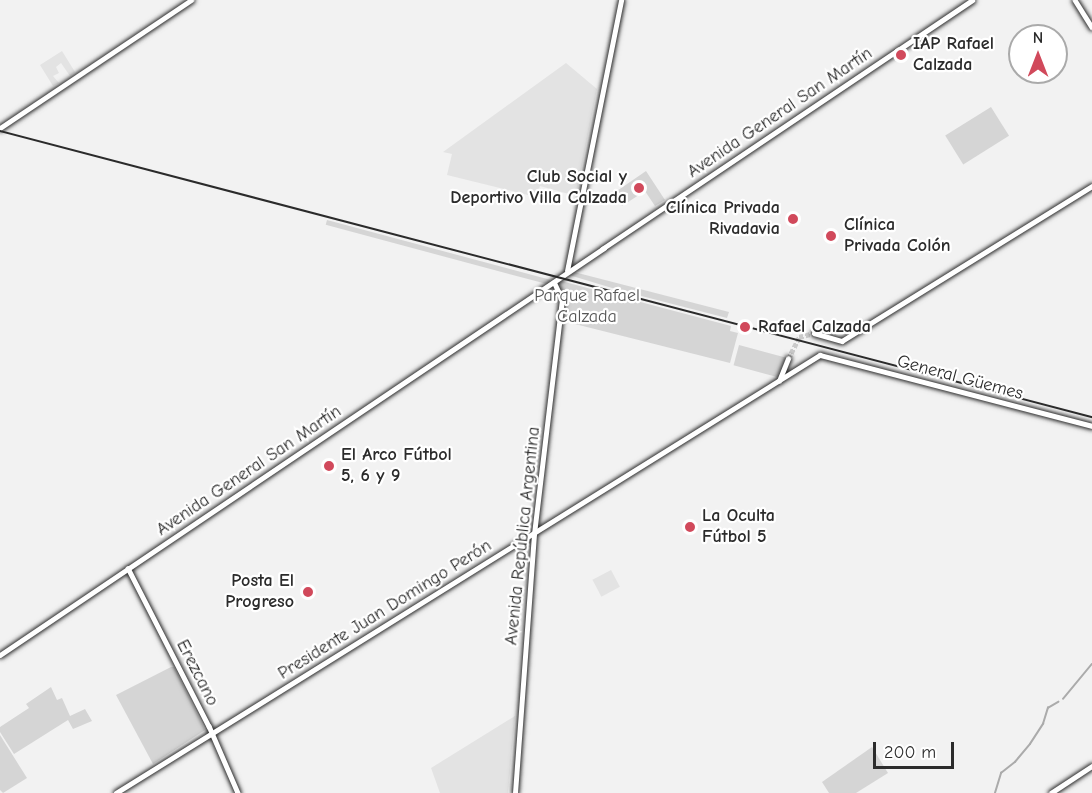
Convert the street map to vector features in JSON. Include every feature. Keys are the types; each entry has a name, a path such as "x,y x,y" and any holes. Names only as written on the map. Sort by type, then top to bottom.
{"main road":[{"path":"0,128 191,0"},
{"path":"567,271 620,2 627,0"},
{"name":"Avenida General San Martín","path":"513,309 972,0"},
{"path":"1075,0 1092,27"},
{"path":"814,333 842,341 1092,186"},
{"name":"Avenida General San Martín","path":"0,655 604,248"},
{"name":"Avenida República Argentina","path":"515,793 534,534 562,300 554,283"},
{"name":"Presidente Juan Domingo Perón","path":"116,793 820,355"},
{"name":"General Güemes","path":"820,355 1092,426"},
{"path":"779,381 788,359"},
{"name":"Erezcano","path":"128,568 212,733 238,793"},
{"path":"1051,793 1092,766"}],"shaded area":[{"path":"62,51 75,72 70,76 61,63 56,67 59,73 53,76 59,83 53,86 40,65"},
{"path":"566,63 597,89 576,196 540,186 536,197 447,175 452,154 443,152"},
{"path":"611,570 620,587 601,597 592,580"},
{"path":"515,716 508,793 440,793 431,768"}],"green space":[{"path":"991,107 1009,136 963,164 945,136"},
{"name":"Club Social y Deportivo Villa Calzada","path":"646,171 665,200 655,206 645,191 622,206 614,193"},
{"path":"327,220 550,280 549,285 326,225"},
{"path":"574,272 729,312 727,318 622,291 569,275"},
{"name":"Parque Rafael Calzada","path":"561,281 731,326 730,331 738,333 730,363 563,321 563,296 557,285"},
{"path":"739,345 787,358 782,378 734,365"},
{"path":"174,667 205,730 153,764 116,695"},
{"path":"51,687 57,700 62,698 70,716 85,709 92,721 73,729 68,720 14,754 0,732 0,727 29,708 26,704"},
{"path":"0,735 27,778 3,793 0,790"},
{"path":"872,747 888,773 856,793 829,793 822,782"}],"waterway":[{"path":"1063,699 1092,664"},
{"path":"995,793 1001,773 1015,762 1030,744 1043,724 1048,708 1058,702"}],"tunnel":[{"path":"788,359 799,337 814,333"}],"railway":[{"path":"0,131 1092,417"}],"place":[{"name":"IAP Rafael Calzada","path":"901,55"},
{"name":"Club Social y Deportivo Villa Calzada","path":"639,188"},
{"name":"Clínica Privada Rivadavia","path":"793,219"},
{"name":"Clínica Privada Colón","path":"831,236"},
{"name":"Rafael Calzada","path":"745,327"},
{"name":"El Arco Fútbol 5, 6 y 9","path":"329,466"},
{"name":"La Oculta Fútbol 5","path":"690,527"},
{"name":"Posta El Progreso","path":"308,592"}]}
